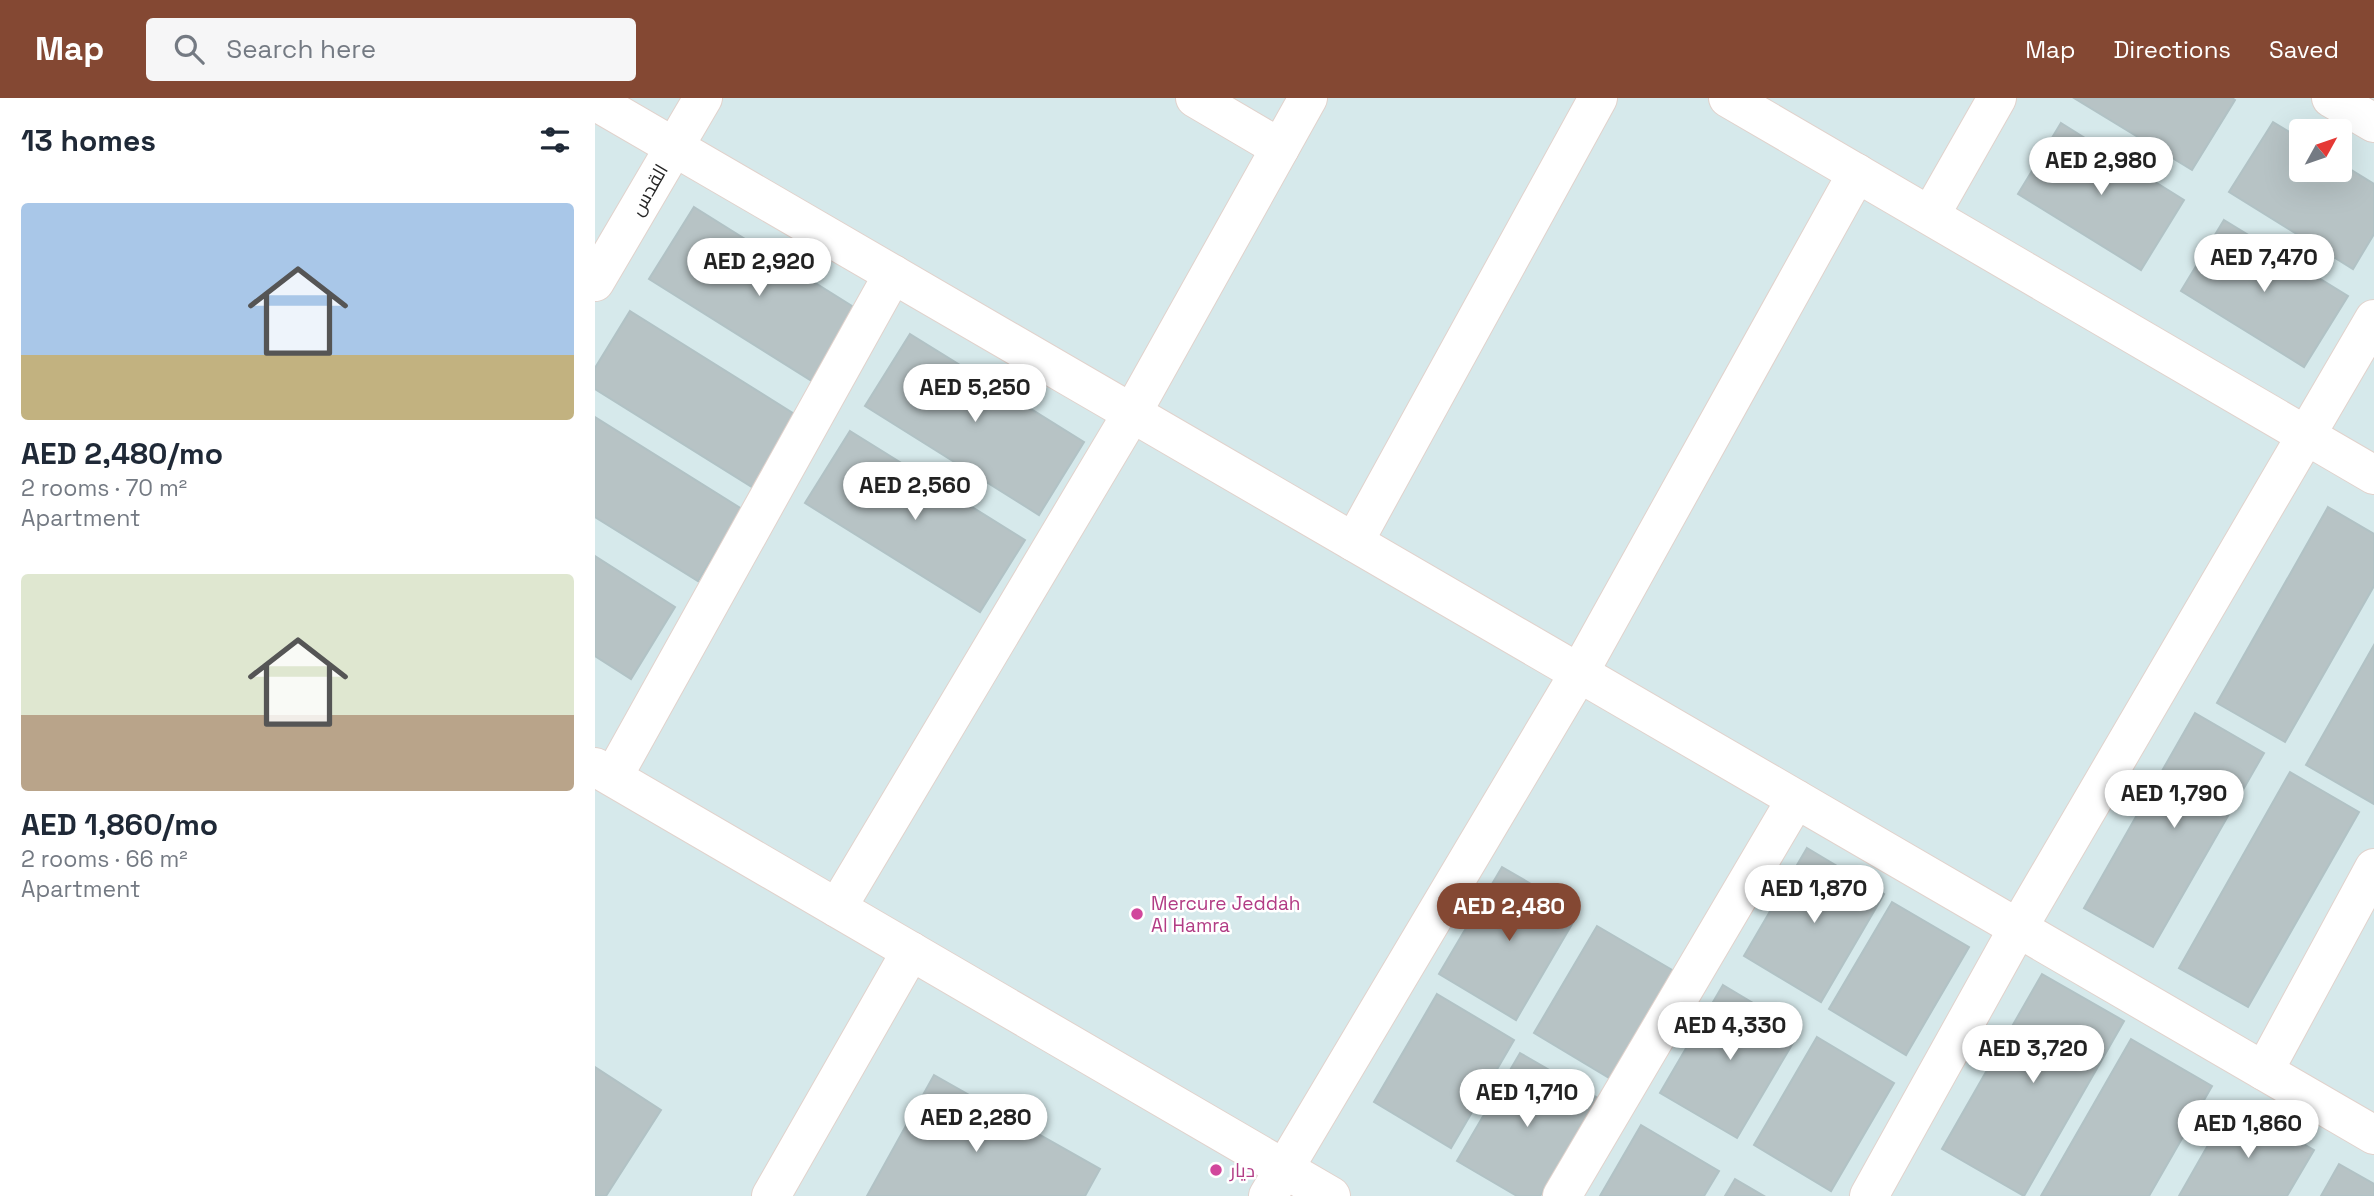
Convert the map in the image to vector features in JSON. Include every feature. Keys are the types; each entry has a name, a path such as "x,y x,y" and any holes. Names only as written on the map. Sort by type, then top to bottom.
{"street":[{"name":"القدس","path":"595,282 703,98"},
{"path":"1195,98 1280,148"},
{"path":"837,908 1132,413 1308,98"},
{"path":"1354,542 1598,98"},
{"path":"1728,98 1931,214 2374,475"},
{"path":"1931,214 1997,98"},
{"path":"2331,98 2374,123"},
{"path":"595,101 2374,1135"},
{"path":"1276,1182 1579,673 1857,173"},
{"path":"893,274 604,772 911,951 1276,1182 1331,1196"},
{"path":"1869,1196 2018,928 2374,319"},
{"path":"1562,1196 1796,799"},
{"path":"2264,1071 2374,868"},
{"path":"771,1196 911,951"}],"building":[{"path":"2074,98 2232,98 2235,100 2192,170"},
{"path":"2273,122 2289,132 2289,182 2352,182 2352,170 2374,184 2374,234 2353,269 2229,192"},
{"path":"2061,123 2184,200 2141,270 2018,194"},
{"path":"694,207 868,316 823,388 649,279"},
{"path":"2224,220 2348,296 2304,367 2181,291"},
{"path":"630,311 804,420 760,492 595,389 595,368"},
{"path":"910,334 1084,442 1039,515 865,406"},
{"path":"595,417 742,509 698,581 595,517"},
{"path":"850,431 1025,540 980,612 805,503"},
{"path":"2328,507 2374,534 2374,586 2285,742 2217,703"},
{"path":"595,556 675,607 631,679 595,656"},
{"path":"2374,645 2374,804 2306,765"},
{"path":"2195,713 2264,753 2153,947 2084,908"},
{"path":"2290,772 2359,812 2248,1007 2179,968"},
{"path":"1807,848 1884,894 1821,1002 1744,956"},
{"path":"1502,867 1579,912 1516,1020 1439,974"},
{"path":"1892,902 1969,947 1906,1055 1829,1009"},
{"path":"1597,926 1674,971 1611,1079 1534,1033"},
{"path":"2042,974 2124,1021 2024,1196 1942,1149"},
{"path":"1723,985 1800,1031 1737,1138 1660,1093"},
{"path":"1437,994 1514,1040 1451,1148 1374,1102"},
{"path":"1817,1037 1894,1083 1831,1191 1754,1145"},
{"path":"2131,1039 2212,1086 2149,1196 2041,1196"},
{"path":"1520,1053 1598,1098 1540,1196 1517,1196 1457,1161"},
{"path":"595,1067 661,1110 606,1196 595,1196"},
{"path":"934,1075 1100,1169 1085,1196 867,1196"},
{"path":"2232,1103 2314,1150 2287,1196 2179,1196"},
{"path":"1641,1125 1719,1171 1704,1196 1600,1196"},
{"path":"2339,1164 2374,1184 2374,1196 2321,1196"},
{"path":"1735,1179 1764,1196 1725,1196"}],"place":[{"name":"Mercure Jeddah Al Hamra","path":"1137,914"},
{"name":"ديار","path":"1216,1170"}]}
